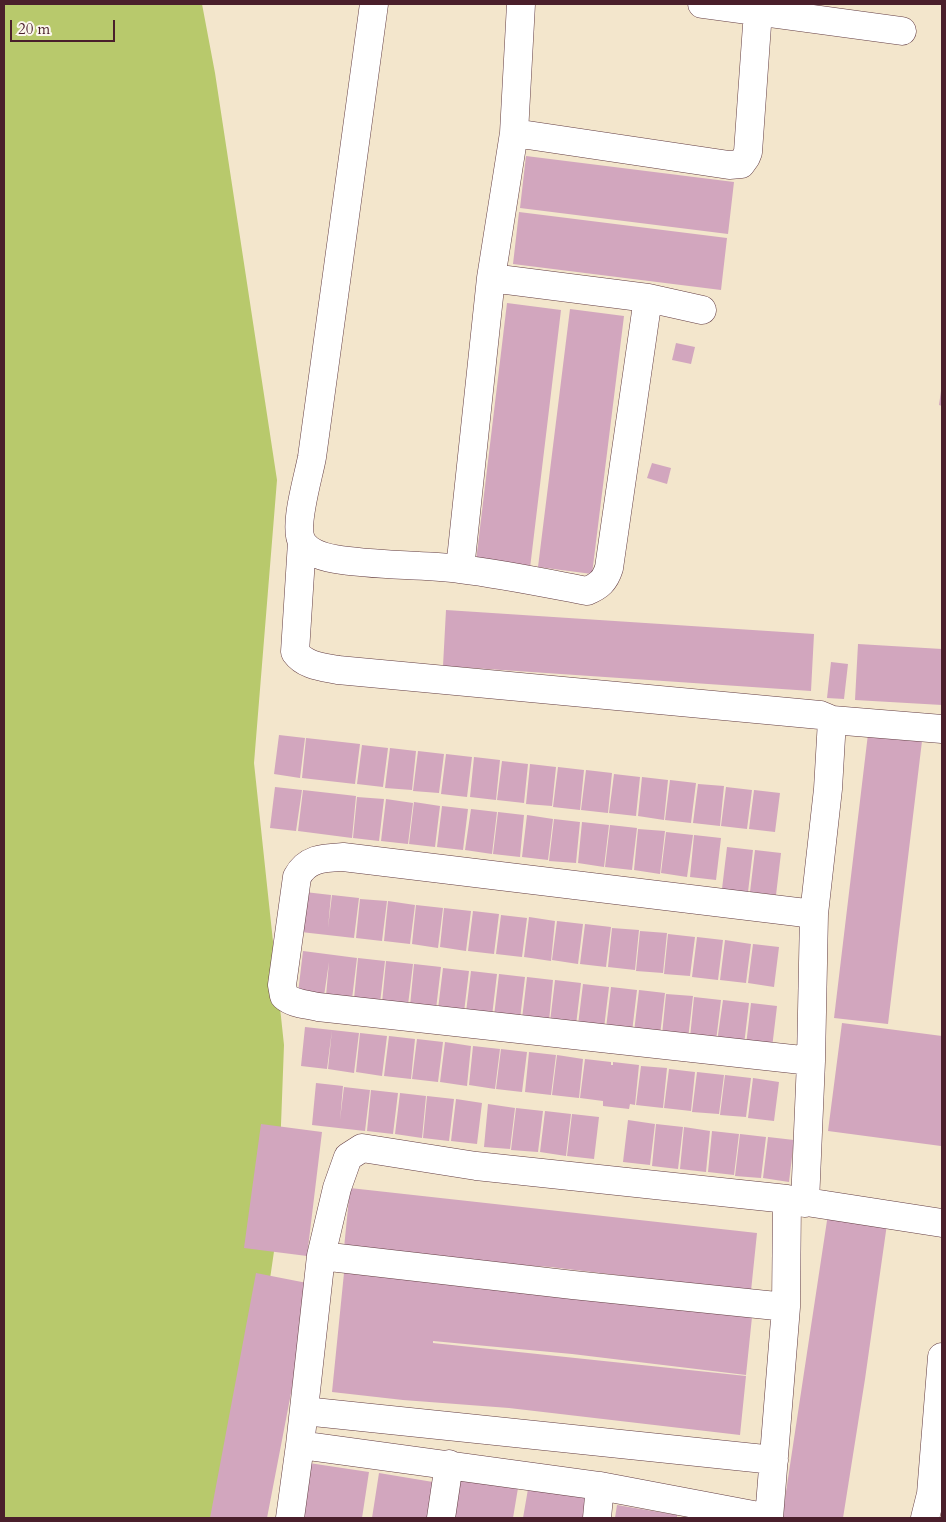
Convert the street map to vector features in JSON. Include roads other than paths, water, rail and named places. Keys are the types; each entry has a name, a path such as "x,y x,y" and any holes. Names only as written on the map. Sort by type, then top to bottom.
{"street":[{"path":"374,4 312,456 300,514 302,542 295,652 300,659 312,665 348,671 820,716 832,720 942,729"},
{"path":"460,569 491,278 514,134 521,4"},
{"path":"702,4 902,31"},
{"path":"514,134 730,165 741,164 748,152 758,11"},
{"path":"491,278 648,298 702,310"},
{"path":"302,542 316,554 336,559 460,569 587,591 598,587 605,579 609,568 648,298"},
{"path":"300,1445 600,1486 769,1518 786,1307 811,1061 814,914 828,789 832,720"},
{"path":"811,1061 318,1007 287,999 284,996 282,985 297,877 304,867 313,860 325,858 343,857 814,914"},
{"path":"290,1518 321,1256 337,1188 348,1157 362,1148 476,1166 796,1201 942,1224"},
{"path":"321,1256 786,1307"},
{"path":"932,1503 942,1357"},
{"path":"304,1411 774,1460"},
{"path":"441,1518 449,1464"},
{"path":"597,1518 600,1486"}]}
